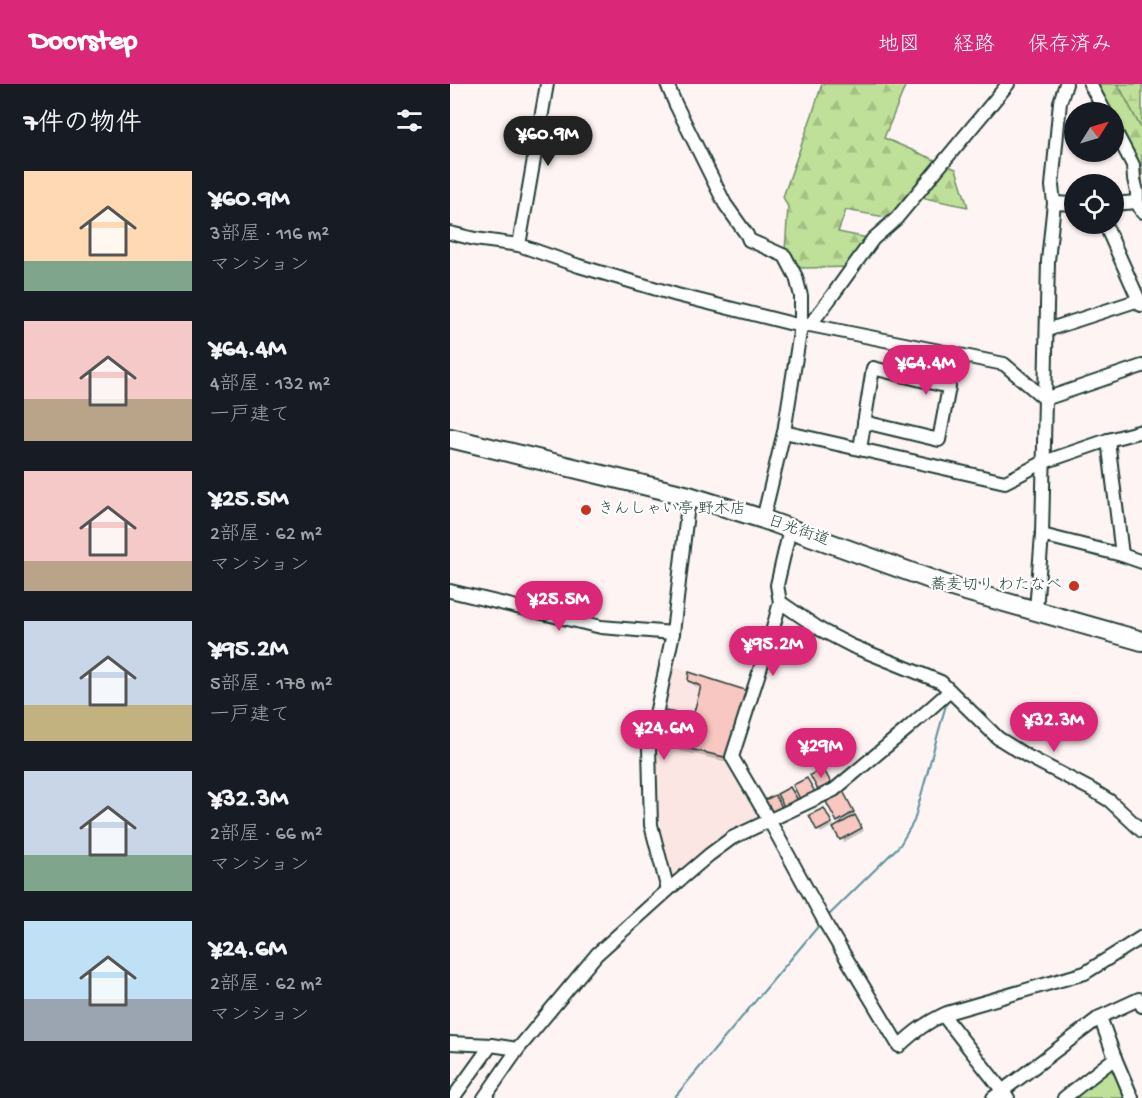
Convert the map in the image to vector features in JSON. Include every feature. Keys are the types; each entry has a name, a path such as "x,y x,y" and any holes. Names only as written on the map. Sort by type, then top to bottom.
{"highway":[{"name":"日光街道","path":"450,438 689,496 763,519 955,588 1142,641"}],"street":[{"path":"519,245 547,84"},
{"path":"667,84 725,204 749,240 785,256 796,277 801,296 806,325 763,519"},
{"path":"806,325 873,239 896,219 1008,84"},
{"path":"1036,610 1042,535 1048,261 1054,203 1052,186 1060,102 1066,84"},
{"path":"1090,84 1100,102"},
{"path":"1124,148 1133,165 1140,207 1124,205"},
{"path":"1054,203 1064,204"},
{"path":"450,233 519,245 579,266 676,295 806,325 1004,364 1045,399"},
{"path":"1047,330 1141,303 1110,234"},
{"path":"1045,399 1142,366"},
{"path":"860,449 864,423 873,368 949,387 939,440 864,423"},
{"path":"784,432 1005,482 1044,462 1142,431"},
{"path":"1108,440 1122,555"},
{"path":"668,890 651,825 649,748 674,633 689,496"},
{"path":"790,529 777,585 780,602 732,757 898,1046 921,1027 944,1015 1085,973 1142,937"},
{"path":"1042,535 1142,562"},
{"path":"450,591 601,627 674,633"},
{"path":"780,602 821,630 852,646 941,682 998,738 1110,801 1142,831"},
{"path":"484,1098 518,1049 597,954 668,890 732,838 834,790 950,691"},
{"path":"944,1015 1001,1096 1100,1017 1139,999 1142,1006"},
{"path":"1100,1017 1132,1098"},
{"path":"450,1043 518,1049"},
{"path":"453,1098 491,1045"},
{"path":"1064,1098 1115,1059"}],"shaded area":[{"path":"673,666 750,690 731,760 765,820 669,884 657,804 656,751"}],"green space":[{"path":"822,84 906,84 884,138 956,169 968,207 915,196 896,219 846,210 838,232 873,239 854,267 801,268 785,251 788,207 783,197"},
{"path":"1090,84 1118,84 1142,130 1142,212 1124,157 1124,102 1100,102"},
{"path":"1118,84 1142,84 1142,130"},
{"path":"1113,1065 1127,1098 1072,1098"}],"building":[{"path":"689,672 748,691 729,758 659,742 666,711 693,716 701,686 688,681"},
{"path":"823,768 831,783 818,790 810,775"},
{"path":"807,778 815,792 800,799 793,785"},
{"path":"790,787 798,800 785,808 777,794"},
{"path":"842,789 854,812 837,822 824,798"},
{"path":"775,795 783,809 771,815 763,801"},
{"path":"824,808 832,823 817,831 809,815"},
{"path":"855,815 862,828 840,840 833,828"}],"waterway":[{"path":"827,917 900,845 914,821 947,701"},
{"path":"674,1098 821,923"}],"place":[{"name":"きんしゃい亭 野木店","path":"586,510"},
{"name":"蕎麦切り わたなべ","path":"1074,586"}]}
